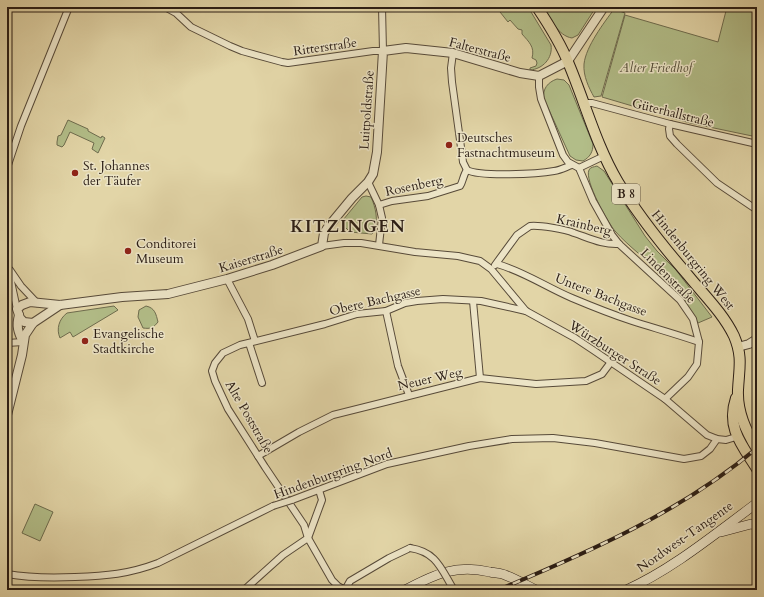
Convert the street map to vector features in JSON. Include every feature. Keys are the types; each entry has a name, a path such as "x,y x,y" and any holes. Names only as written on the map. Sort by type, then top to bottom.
{"main road":[{"name":"Hindenburgring West","path":"537,7 551,28 568,61 604,156 617,180 639,214 686,274 721,314 729,326 738,347 740,368 738,392"},
{"name":"B 8","path":"738,392 734,405 733,418 736,437 757,469"},
{"name":"B 8","path":"738,392 744,427 757,449"},
{"name":"Nordwest-Tangente","path":"626,590 644,582 757,503"},
{"path":"716,533 751,524 757,525"},
{"path":"405,590 423,580 452,570 464,568 504,574 536,590"}],"street":[{"path":"7,168 24,119 69,7"},
{"name":"Ritterstraße","path":"165,7 176,13 191,27 230,46 250,54 282,62 288,63 373,51 383,51"},
{"path":"382,7 383,51"},
{"path":"604,7 568,61 539,76 540,99 563,155 572,165 578,168 604,156"},
{"name":"Falterstraße","path":"383,51 406,48 453,53 520,73 539,76"},
{"name":"Luitpoldstraße","path":"322,246 324,233 328,227 352,198 368,182 374,171 377,152 383,51"},
{"path":"453,53 451,68 452,82 464,162 467,170 476,173 526,174 554,171 572,165"},
{"name":"Güterhallstraße","path":"584,103 592,103 670,124 757,144"},
{"path":"670,124 668,129 670,136 677,144 717,183 757,210"},
{"name":"Lindenstraße","path":"578,168 593,201 619,244 680,300 693,319 699,342 697,364 688,377 665,399"},
{"name":"Rosenberg","path":"379,205 392,201 428,196 460,186 467,170"},
{"path":"368,182 379,205 382,218 379,245"},
{"name":"Krainberg","path":"491,269 517,235 530,226 571,232 596,242 619,244"},
{"name":"Kaiserstraße","path":"60,305 122,297 168,294 227,279 286,261 322,246 344,243 379,245 415,252 458,256 485,264 491,269"},
{"name":"Untere Bachgasse","path":"496,264 510,267 570,297 595,307 632,321 699,342"},
{"path":"8,266 21,286 37,303 41,314 40,318"},
{"path":"8,266 18,312 24,322 33,323"},
{"name":"Würzburger Straße","path":"491,269 526,311 575,338 611,362 665,399 707,435 717,439"},
{"path":"227,279 248,319 262,383"},
{"name":"Obere Bachgasse","path":"252,342 325,324 357,314 386,311 405,303 417,301 443,299 480,301 526,311"},
{"path":"473,301 480,378"},
{"path":"23,342 18,331 17,322 18,312 22,305 26,303 37,303 60,305"},
{"path":"7,415 22,355 23,342 28,330 33,323 60,305"},
{"path":"386,311 398,366 408,395"},
{"path":"738,347 749,344 757,339"},
{"path":"7,343 23,342"},
{"name":"Alte Poststraße","path":"252,342 223,353 214,363 212,371 215,381 228,409 304,525 308,538 332,580 345,590"},
{"name":"Neuer Weg","path":"258,456 299,432 333,416 408,395 480,378 536,384 586,381 602,374 611,362"},
{"path":"717,439 726,440 736,437"},
{"name":"Hindenburgring Nord","path":"7,574 31,578 73,577 120,574 140,570 158,563 273,506 320,490 386,464 468,446 512,439 553,438 595,443 684,459 701,456 710,449 717,439"},
{"path":"244,590 283,555 308,538 322,500 320,490"},
{"path":"345,590 350,581 389,558 410,548 421,550 436,559 454,590"}],"green space":[{"path":"496,7 528,7 551,45 549,58 543,65 539,68 530,70 530,68 536,66 537,63 536,60 532,58 533,51 531,45 522,34 522,30 518,29 510,20 508,22"},
{"path":"543,7 596,7 578,35 572,38 567,37 559,30"},
{"name":"Alter Friedhof","path":"727,7 757,7 757,137 690,123 602,97 625,15 718,42"},
{"path":"614,9 625,13 601,96 594,97 588,86 584,73 585,57 596,35"},
{"path":"557,79 564,80 569,85 593,144 591,154 583,161 576,160 570,156 544,99 546,86"},
{"path":"68,120 88,129 88,131 101,138 102,136 105,138 98,153 92,149 94,143 70,132 62,147 57,145 58,136 61,135"},
{"path":"597,166 604,171 645,236 657,251 676,270 712,317 698,323 686,304 671,286 615,231 602,211 590,183 588,175 589,170"},
{"path":"362,197 371,197 374,205 376,214 375,231 372,234 350,232 343,225 343,220"},
{"path":"114,306 118,310 73,337 70,332 60,338 58,331 59,324 67,313"},
{"path":"146,306 153,310 156,314 158,322 150,328 143,328 138,317 139,310"},
{"path":"35,504 53,512 40,541 22,533"}],"railway":[{"path":"498,590 566,561 633,529 666,511 728,471 757,448"}],"place":[{"name":"Deutsches Fastnachtmuseum","path":"449,145"},
{"name":"St. Johannes der Täufer","path":"75,173"},
{"name":"Conditorei Museum","path":"128,251"},
{"name":"Evangelische Stadtkirche","path":"85,341"}],"district":[{"name":"KITZINGEN","path":"348,226"}]}
